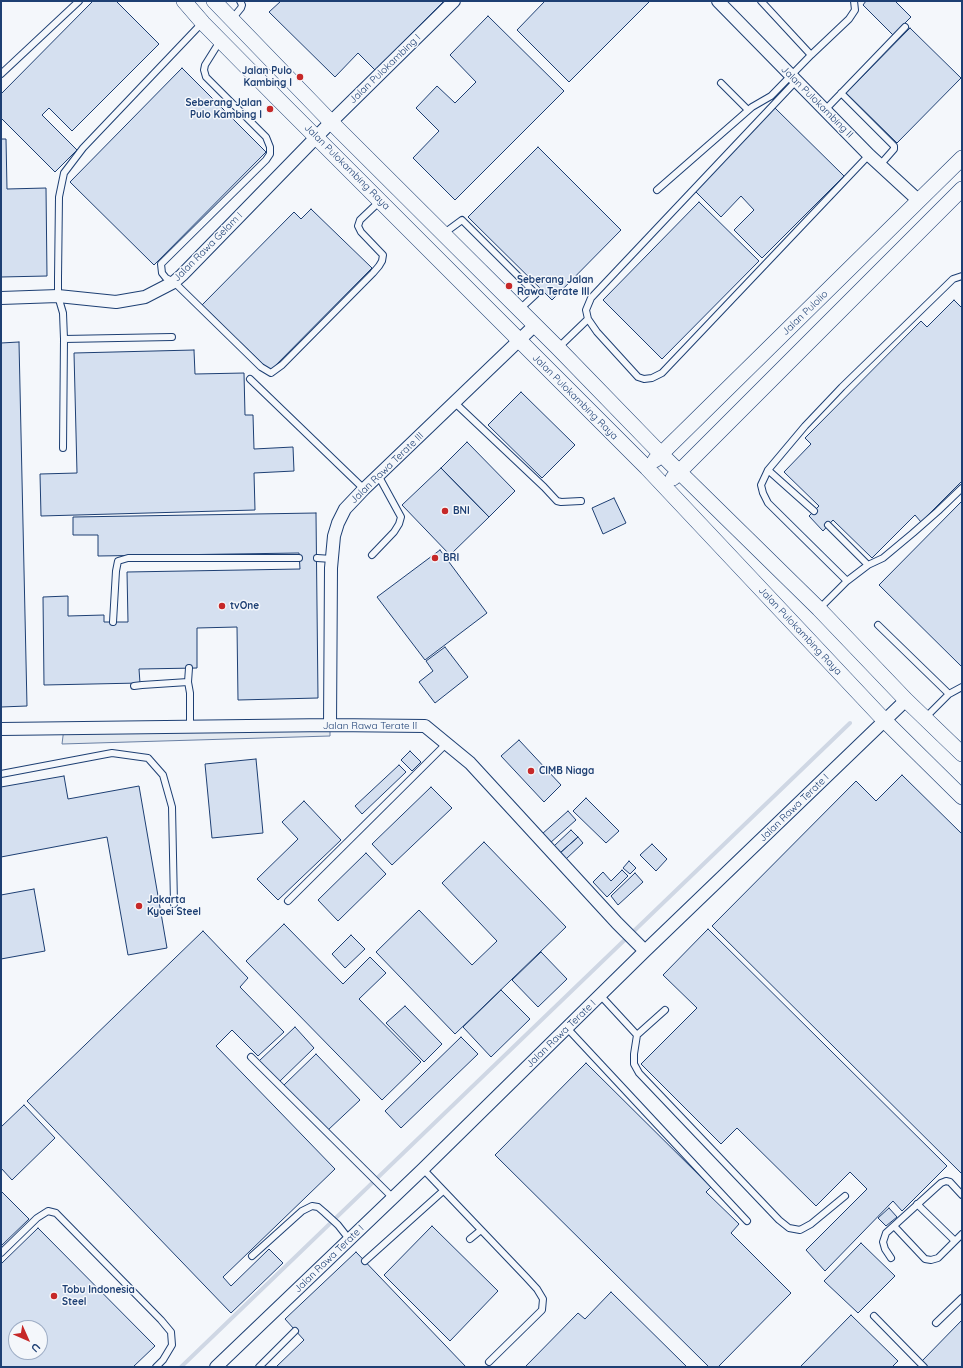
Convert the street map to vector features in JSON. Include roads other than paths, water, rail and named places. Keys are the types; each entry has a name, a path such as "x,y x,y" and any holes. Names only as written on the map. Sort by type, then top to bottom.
{"street":[{"name":"Jalan Pulokambing Raya","path":"184,1 220,41 647,468 885,721 962,797"},
{"name":"Jalan Pulokambing Raya","path":"214,1 331,122 534,326 558,348 679,472 820,609 906,700 962,754"},
{"name":"Jalan Pulokambing I","path":"316,137 454,1"},
{"name":"Jalan Pulokambing II","path":"718,1 869,155 919,201"},
{"name":"Jalan Rawa Gelam I","path":"1,298 58,296 116,302 145,297 174,282 182,275 316,137"},
{"name":"Jalan Pulolio","path":"647,468 962,158"},
{"path":"664,486 962,189"},
{"name":"Jalan Rawa Terate III","path":"330,725 332,559 334,536 338,523 345,509 378,475 534,326"},
{"name":"Jalan Rawa Terate I","path":"216,1367 423,1169 601,996 645,951 906,700"},
{"name":"Jalan Rawa Terate II","path":"1,729 330,725 425,726 470,763 617,923 645,951"}],"lane":[{"path":"1,74 79,1"},
{"path":"232,19 241,8 242,5 240,1"},
{"path":"761,1 811,55"},
{"path":"854,1 854,10 849,19 811,55 794,78 591,298 586,310 588,319 597,332 638,377 644,379 652,378 662,373 869,155"},
{"path":"63,448 64,339 63,313 58,296 59,197 64,173 83,148 203,23"},
{"path":"825,110 905,27"},
{"path":"220,41 205,65 204,70 206,77 266,136 270,147 270,154 161,264 162,273 166,278 174,282 261,367 271,373 282,365 379,266 382,261 382,255 361,232 358,226 360,220 380,200"},
{"path":"657,190 748,110 771,96 794,78"},
{"path":"721,83 748,110"},
{"path":"841,93 894,146 894,149 880,165"},
{"path":"444,234 462,220 536,294 519,310"},
{"path":"847,581 768,503 761,485 768,470 805,426 842,387 953,279 962,276"},
{"path":"558,348 588,319"},
{"path":"64,339 172,337"},
{"path":"250,379 364,489"},
{"path":"454,402 557,501 581,501"},
{"path":"768,470 814,511"},
{"path":"372,555 394,532 401,517 378,475"},
{"path":"820,609 847,581 868,565 883,558 938,511 962,488"},
{"path":"828,525 868,565"},
{"path":"113,622 118,561 128,558 299,558"},
{"path":"317,558 332,559"},
{"path":"878,625 949,694"},
{"path":"189,668 188,682 190,693 190,727"},
{"path":"134,686 188,682"},
{"path":"924,718 949,694 962,687"},
{"path":"288,901 447,743"},
{"path":"1,774 112,753 148,758 163,775 172,807 174,904"},
{"path":"601,996 637,1035"},
{"path":"665,1010 637,1035 634,1064 639,1073 778,1220 789,1228 800,1230 811,1224 845,1196"},
{"path":"568,1028 747,1221"},
{"path":"251,1057 392,1198"},
{"path":"423,1169 526,1277 537,1289 543,1299 542,1310 489,1362"},
{"path":"892,1258 885,1249 883,1242 886,1234 917,1204 941,1183 946,1181 950,1182 962,1194"},
{"path":"365,1261 443,1191"},
{"path":"917,1204 955,1241"},
{"path":"252,1256 302,1211 312,1206 318,1207 325,1213 350,1239"},
{"path":"1,1253 37,1218 48,1211 56,1213 171,1332 172,1345 163,1360 156,1367"},
{"path":"894,1226 925,1259 931,1260 938,1258 962,1234"},
{"path":"470,1239 481,1230"},
{"path":"936,1323 962,1298"},
{"path":"874,1316 924,1367"},
{"path":"259,1367 295,1331"}],"waterway":[{"path":"181,1367 850,723"}],"place":[{"name":"Jalan Pulo Kambing I","path":"300,77"},
{"name":"Seberang Jalan Pulo Kambing I","path":"270,109"},
{"name":"Seberang Jalan Rawa Terate III","path":"509,286"},
{"name":"BNI","path":"445,511"},
{"name":"BRI","path":"435,558"},
{"name":"tvOne","path":"222,606"},
{"name":"CIMB Niaga","path":"531,771"},
{"name":"Jakarta Kyoei Steel","path":"139,906"},
{"name":"Tobu Indonesia Steel","path":"54,1296"}]}
